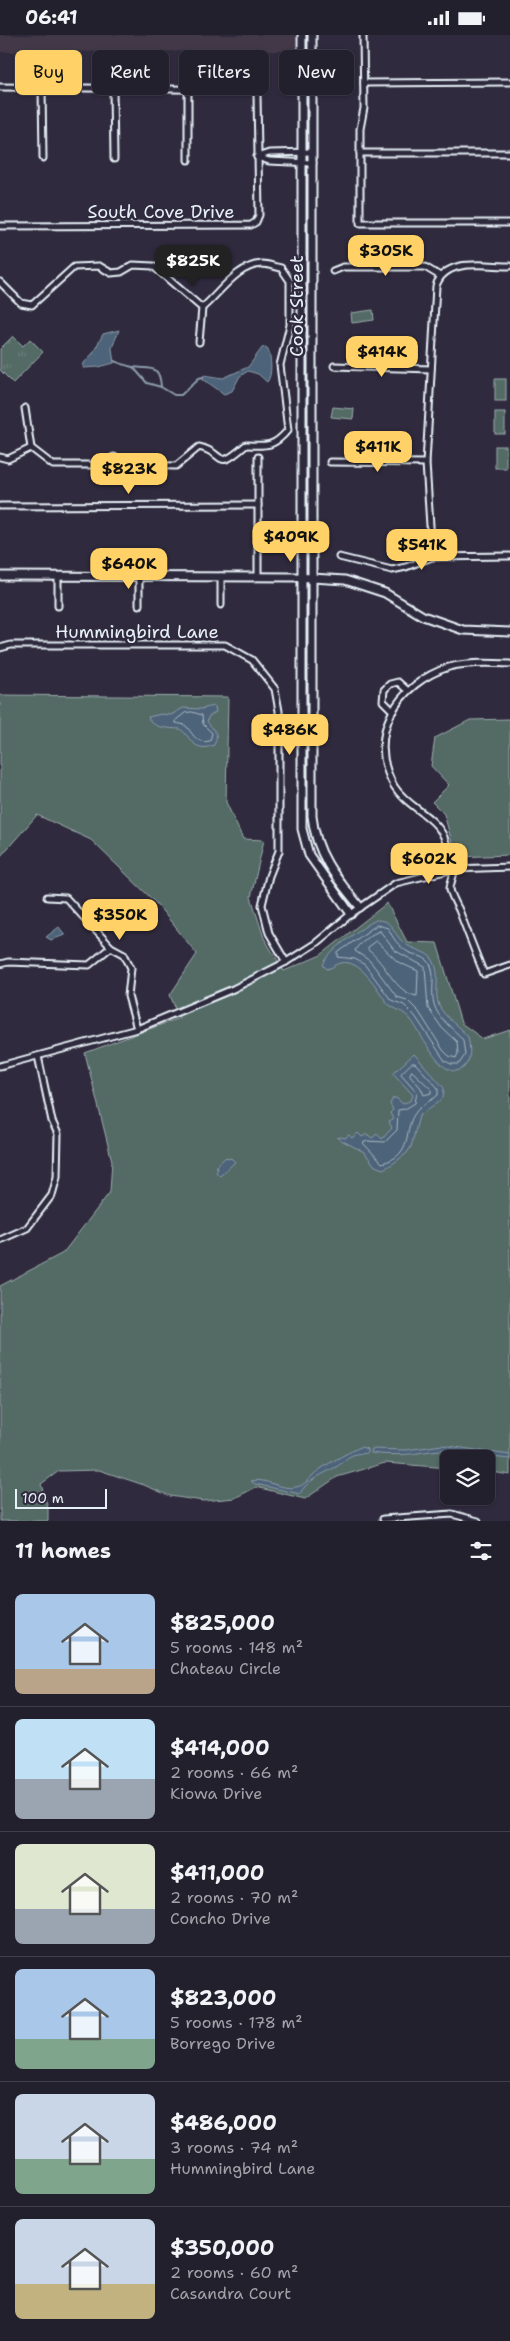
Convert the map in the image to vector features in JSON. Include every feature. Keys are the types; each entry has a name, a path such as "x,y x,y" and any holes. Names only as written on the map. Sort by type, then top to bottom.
{"street":[{"name":"Cook Street","path":"302,35 302,829 314,862 351,914"},
{"name":"Cook Street","path":"312,35 312,816 314,835 331,873 360,907"},
{"path":"363,35 364,83 360,153 360,223 510,223"},
{"path":"364,83 510,82"},
{"path":"0,87 15,87"},
{"path":"42,95 43,158"},
{"path":"114,95 114,159"},
{"path":"188,95 188,160"},
{"path":"257,157 258,95"},
{"path":"257,157 269,153 312,153"},
{"path":"360,153 510,153"},
{"path":"257,157 269,161 313,163"},
{"name":"South Cove Drive","path":"0,226 251,225 256,222 259,215 257,157"},
{"path":"26,408 31,447 53,465 98,465 114,457 129,465 176,466 199,447 221,460 230,459 246,445 264,446 278,443 288,430 280,365 290,325 290,281 281,268 262,264 248,267 239,273 202,307 199,341"},
{"path":"0,282 21,303 32,305 74,267 99,265 111,273 121,272 133,265 153,265 202,307"},
{"path":"432,557 426,463 436,286 440,276 449,269 460,266 510,266"},
{"path":"332,271 343,267 425,267 440,276"},
{"path":"334,366 430,369"},
{"path":"0,457 8,459 31,447"},
{"path":"258,457 258,577"},
{"path":"330,462 426,463"},
{"path":"0,505 258,505"},
{"path":"339,557 392,570 432,557 510,556"},
{"path":"0,576 221,576 302,577 345,580 384,593 423,616 463,630 510,632"},
{"path":"58,576 58,606"},
{"path":"221,576 221,605"},
{"path":"139,577 139,605"},
{"name":"Hummingbird Lane","path":"0,648 11,645 225,645 252,660 275,689 279,711 279,851 269,876 262,905 269,933 286,962"},
{"path":"510,664 487,663 450,667 425,678 407,690 393,711 387,723 384,742 388,773 402,798 430,819 443,835 454,869 450,889 484,974 510,965"},
{"path":"393,711 383,701 384,690 390,684 398,682 407,690"},
{"path":"0,1066 137,1029 233,989 286,962 316,943 360,907 396,883 454,869 510,867"},
{"path":"47,897 66,898 111,947 124,954 131,968 128,997 137,1029"},
{"path":"0,964 8,962 89,965 111,947"},
{"path":"0,1240 27,1228 52,1195 57,1177 58,1135 52,1121 38,1056"},
{"path":"383,1519 452,1514 478,1521"}],"shaded area":[{"path":"0,35 296,35 296,50 279,51 15,50 15,52 0,52"}],"green space":[{"path":"373,310 374,320 352,323 351,313"},
{"path":"13,336 23,346 30,339 43,352 13,383 0,370 0,349"},
{"path":"495,379 506,379 506,401 495,401"},
{"path":"333,407 354,409 353,419 331,417"},
{"path":"495,412 505,412 505,434 495,434"},
{"path":"495,446 506,446 506,468 495,468"},
{"path":"0,695 228,697 226,802 243,839 264,840 251,897 264,938 284,971 321,955 387,903 407,942 437,943 461,1023 483,1039 510,1030 510,1475 495,1472 495,1450 440,1450 440,1467 385,1463 337,1477 305,1499 256,1487 235,1498 203,1501 170,1496 99,1470 59,1471 41,1484 48,1508 48,1521 0,1521 0,1286 63,1253 110,1192 112,1161 85,1053 179,1018 170,995 197,954 155,902 91,840 37,815 0,857"},
{"path":"510,719 510,855 456,857 444,814 432,802 449,785 431,766 435,738 470,720"}],"water":[{"path":"119,330 112,348 114,363 99,367 83,368 84,363 93,353 103,334"},
{"path":"266,347 269,352 271,366 267,382 258,374 248,371 240,376 232,391 224,394 203,379 204,375 223,378 248,367 262,348"},
{"path":"213,706 216,712 209,716 207,721 216,734 216,741 214,745 207,747 197,746 180,729 166,728 153,724 148,717 161,714 171,715 183,708 201,709"},
{"path":"376,920 386,922 404,943 431,957 433,960 437,971 437,1000 439,1006 445,1015 468,1037 469,1057 464,1067 456,1071 448,1069 440,1063 411,1020 387,1003 374,983 362,970 348,963 339,964 327,969 323,965 338,946"},
{"path":"59,927 65,935 51,940 46,937"},
{"path":"414,1054 444,1088 443,1098 419,1116 411,1147 407,1153 383,1169 375,1166 364,1152 337,1138 345,1138 349,1135 352,1138 358,1133 362,1137 367,1134 372,1138 377,1134 382,1139 392,1128 389,1122 393,1119 390,1113 393,1110 390,1104 393,1098 396,1098 403,1104 411,1100 413,1095 393,1073"},
{"path":"226,1157 228,1159 231,1158 235,1162 220,1176 216,1172 218,1169 216,1166"},
{"path":"442,1445 476,1450 438,1450 401,1455 371,1453 372,1449 406,1450"},
{"path":"361,1447 367,1449 367,1453 350,1456 336,1467 311,1481 300,1494 255,1484 251,1481 257,1480 290,1488 299,1486 304,1484 323,1467"},
{"path":"495,1453 510,1455 510,1459 495,1457"}],"waterway":[{"path":"114,361 131,367 153,369 158,374 161,386"},
{"path":"133,367 147,383 161,387 174,395 181,395 199,378 203,377"}]}
